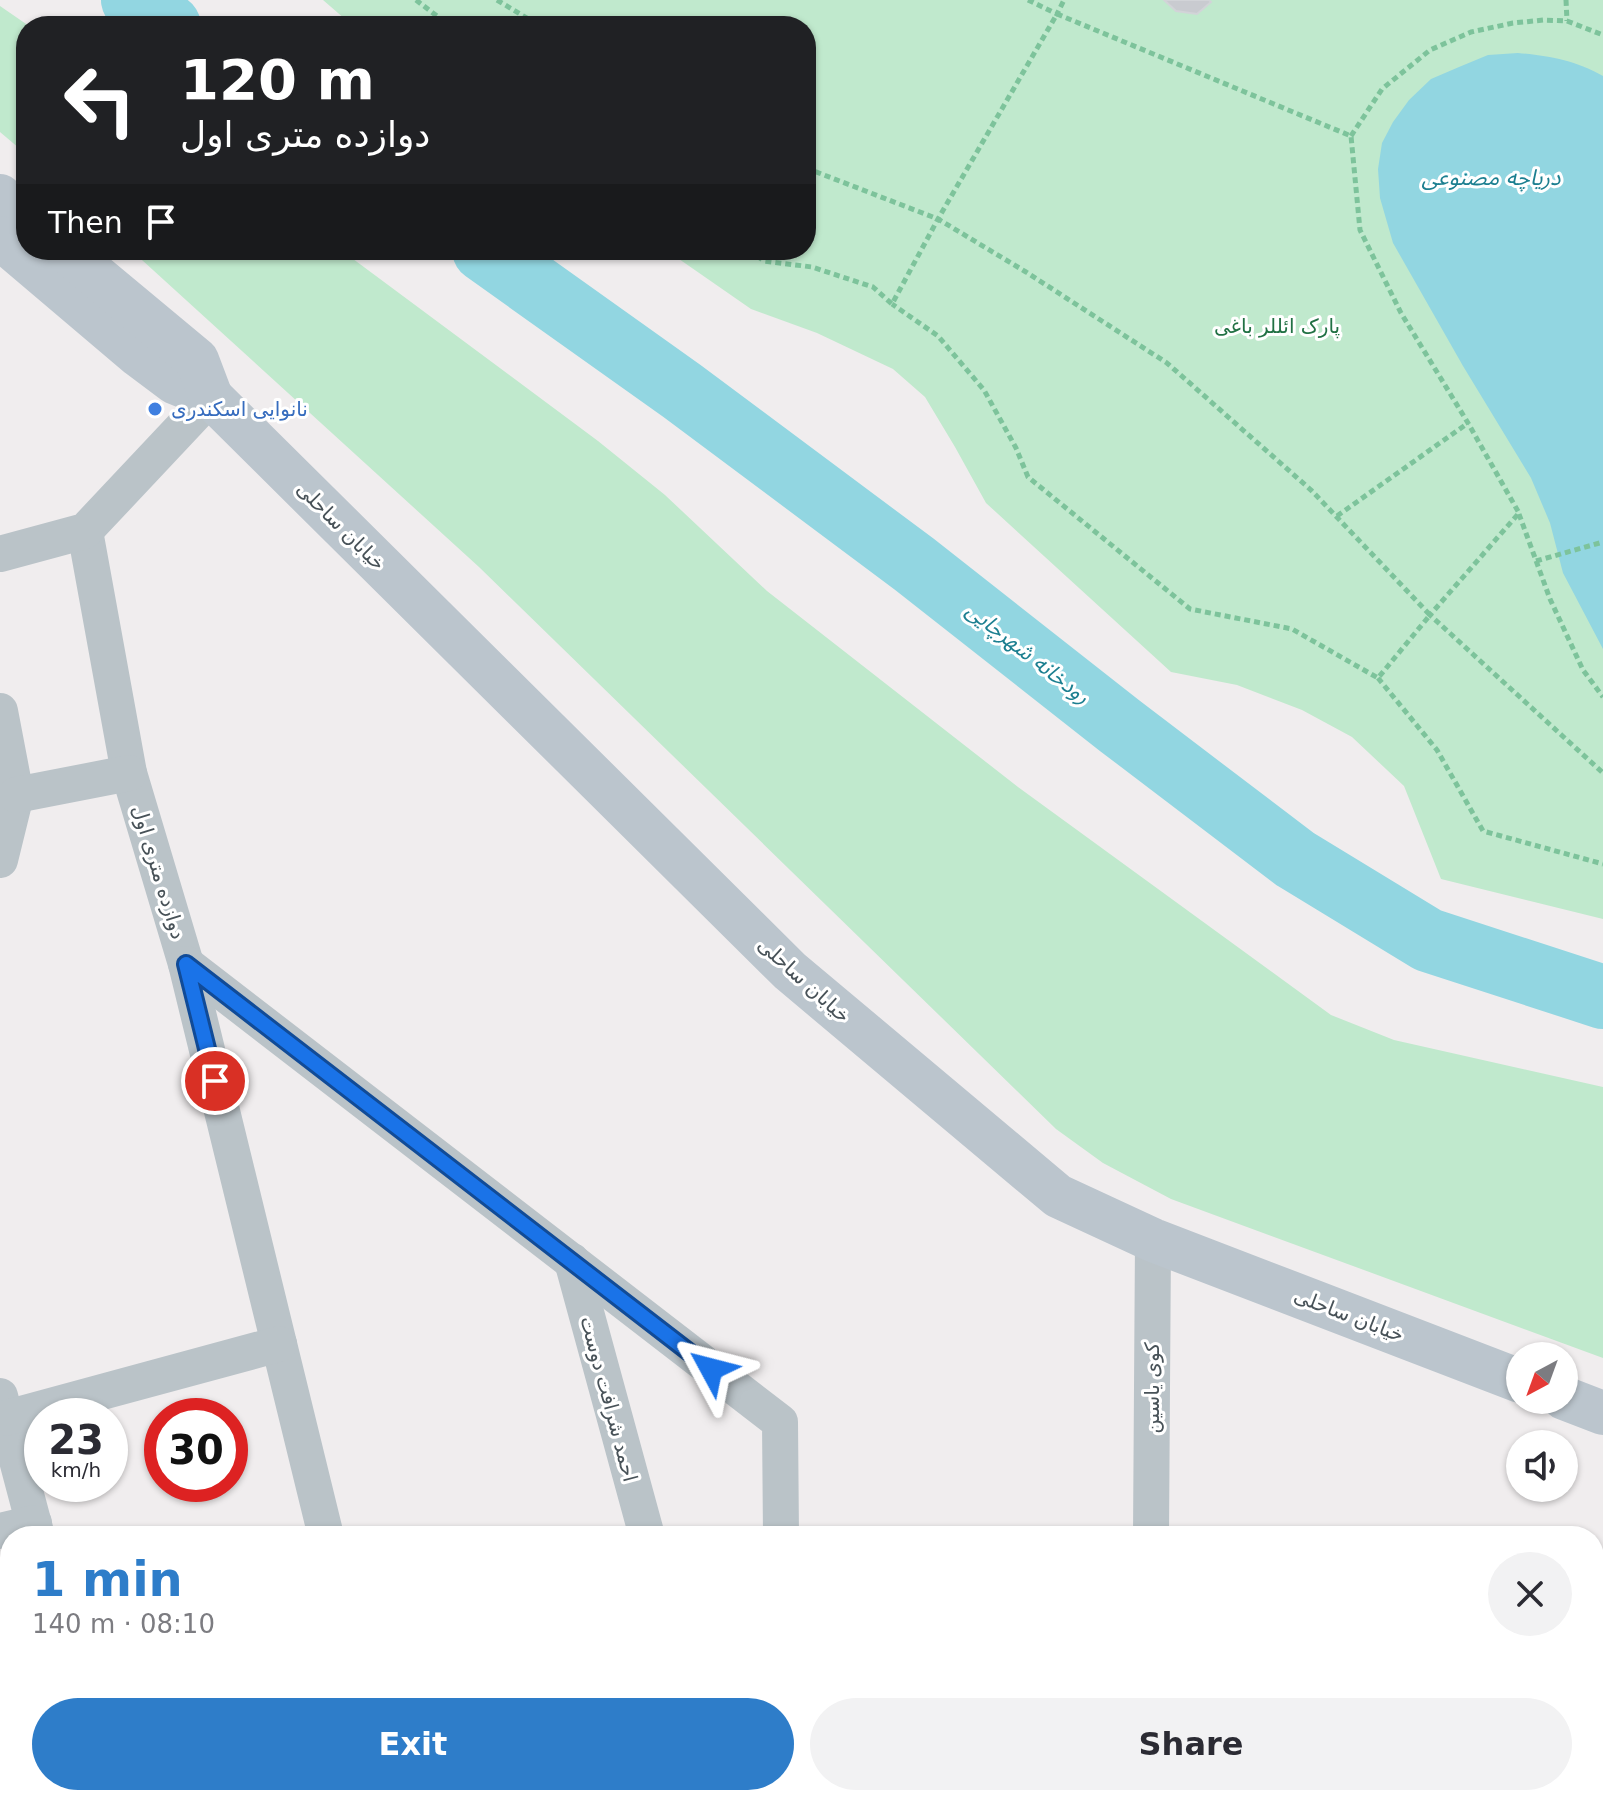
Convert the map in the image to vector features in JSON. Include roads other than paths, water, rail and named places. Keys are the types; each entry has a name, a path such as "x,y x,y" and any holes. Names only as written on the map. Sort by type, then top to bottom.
{"street":[{"path":"0,196 16,210"},
{"name":"خیابان ساحلی","path":"0,238 16,252"},
{"name":"خیابان ساحلی","path":"26,260 174,382 211,397 790,971 1058,1196 1153,1240 1506,1376"},
{"name":"خیابان ساحلی","path":"77,260 197,360 211,397"},
{"path":"0,554 85,531 211,397"},
{"name":"دوازده متری اول","path":"85,531 129,773 186,964 324,1526"},
{"path":"0,711 16,795 0,860"},
{"path":"16,795 129,773"},
{"path":"186,964 780,1422 781,1526"},
{"name":"کوی یاسین","path":"1151,1526 1153,1240"},
{"name":"احمد شرافت دوست","path":"572,1261 644,1526"},
{"path":"23,1526 3,1407 279,1344"},
{"path":"1578,1403 1603,1413"}],"water":[{"name":"دریاچه مصنوعی","path":"1518,53 1562,60 1603,76 1603,649 1563,573 1550,523 1531,478 1393,243 1380,198 1378,169 1382,143 1409,100 1431,79 1488,55"}],"waterway":[{"name":"رودخانه شهرچایی","path":"133,0 155,16"},
{"name":"رودخانه شهرچایی","path":"498,260 682,391 914,564 1295,859 1428,940 1603,997"}],"place":[{"name":"نانوایی اسکندری","path":"155,409"}],"park label":[{"name":"پارک ائللر باغی","path":"1277,326"}]}
